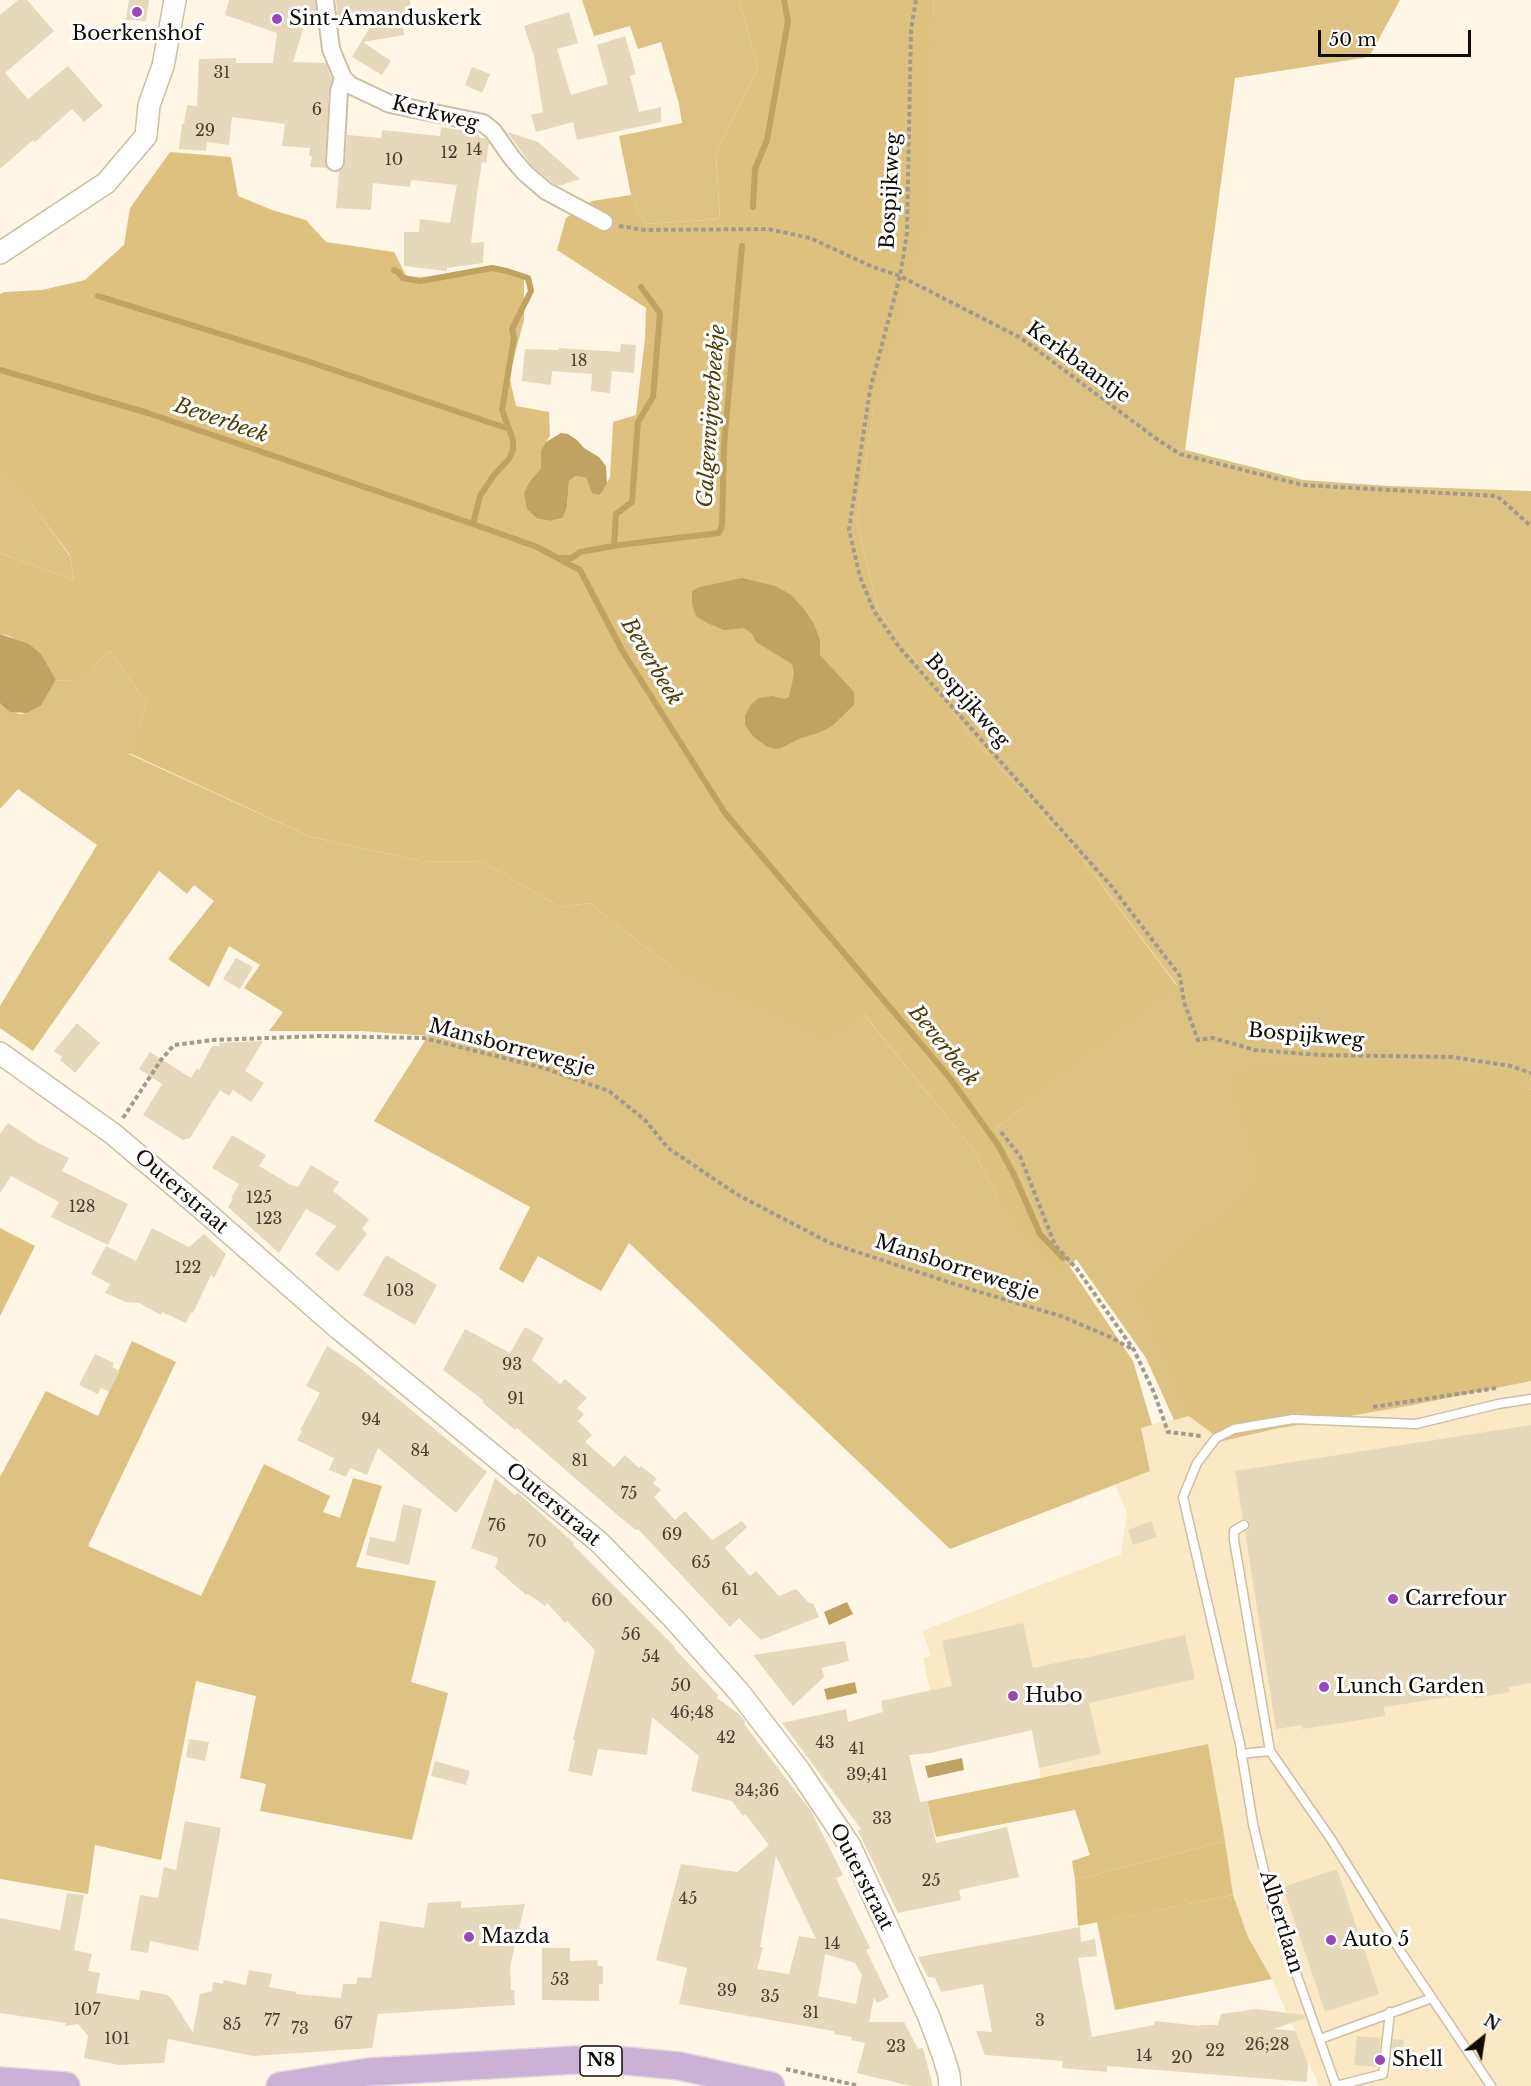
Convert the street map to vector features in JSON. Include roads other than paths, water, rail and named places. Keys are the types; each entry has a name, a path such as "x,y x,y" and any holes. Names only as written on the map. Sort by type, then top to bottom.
{"main road":[{"name":"N8","path":"280,2086 368,2072 566,2061 627,2061 679,2066 771,2086"},
{"path":"406,2086 429,2068"},
{"path":"0,2081 66,2086"}],"street":[{"path":"0,254 106,183 146,136 149,105 163,66 175,0"},
{"path":"325,0 331,49 343,78 339,92 334,162"},
{"name":"Kerkweg","path":"343,78 350,85 390,104 483,123 493,131 525,173 546,191 604,222"},
{"name":"Outerstraat","path":"0,1053 113,1134 338,1328 598,1542 673,1618 739,1692 799,1770 850,1846 929,2017 950,2075 950,2086"}],"lane":[{"name":"Albertlaan","path":"1336,2086 1272,1905 1253,1824 1241,1754 1183,1497 1197,1462 1216,1438 1234,1429 1293,1419 1416,1424 1498,1404 1531,1399"},
{"path":"1244,1525 1234,1531 1234,1540 1270,1750 1337,1847 1432,1998 1491,2086"},
{"path":"1241,1754 1270,1750"},
{"path":"1320,2039 1432,1998"},
{"path":"1336,2086 1383,2074 1390,2012"}],"waterway":[{"name":"Galgenvijverbeekje","path":"753,207 755,169 767,140 788,21 784,0"},
{"name":"Galgenvijverbeekje","path":"558,558 572,558 580,552 619,545 719,533 722,525 724,445 742,246"},
{"path":"394,270 403,278 421,281 492,268 528,278 531,291 512,329 514,338 502,410 513,440 513,450 509,459 494,475 480,496 473,524"},
{"path":"614,546 616,514 632,502 638,422 653,397 660,313 641,287"},
{"path":"98,296 304,360 509,429"},
{"name":"Beverbeek","path":"0,370 148,413 473,524 537,547 580,570 623,652 725,813 949,1077 998,1145 1040,1234 1063,1258"}],"place":[{"name":"Boerkenshof","path":"137,12"},
{"name":"Sint-Amanduskerk","path":"277,19"},
{"name":"Carrefour","path":"1393,1599"},
{"name":"Lunch Garden","path":"1324,1687"},
{"name":"Hubo","path":"1013,1696"},
{"name":"Mazda","path":"469,1937"},
{"name":"Auto 5","path":"1331,1940"},
{"name":"Shell","path":"1380,2060"}]}
